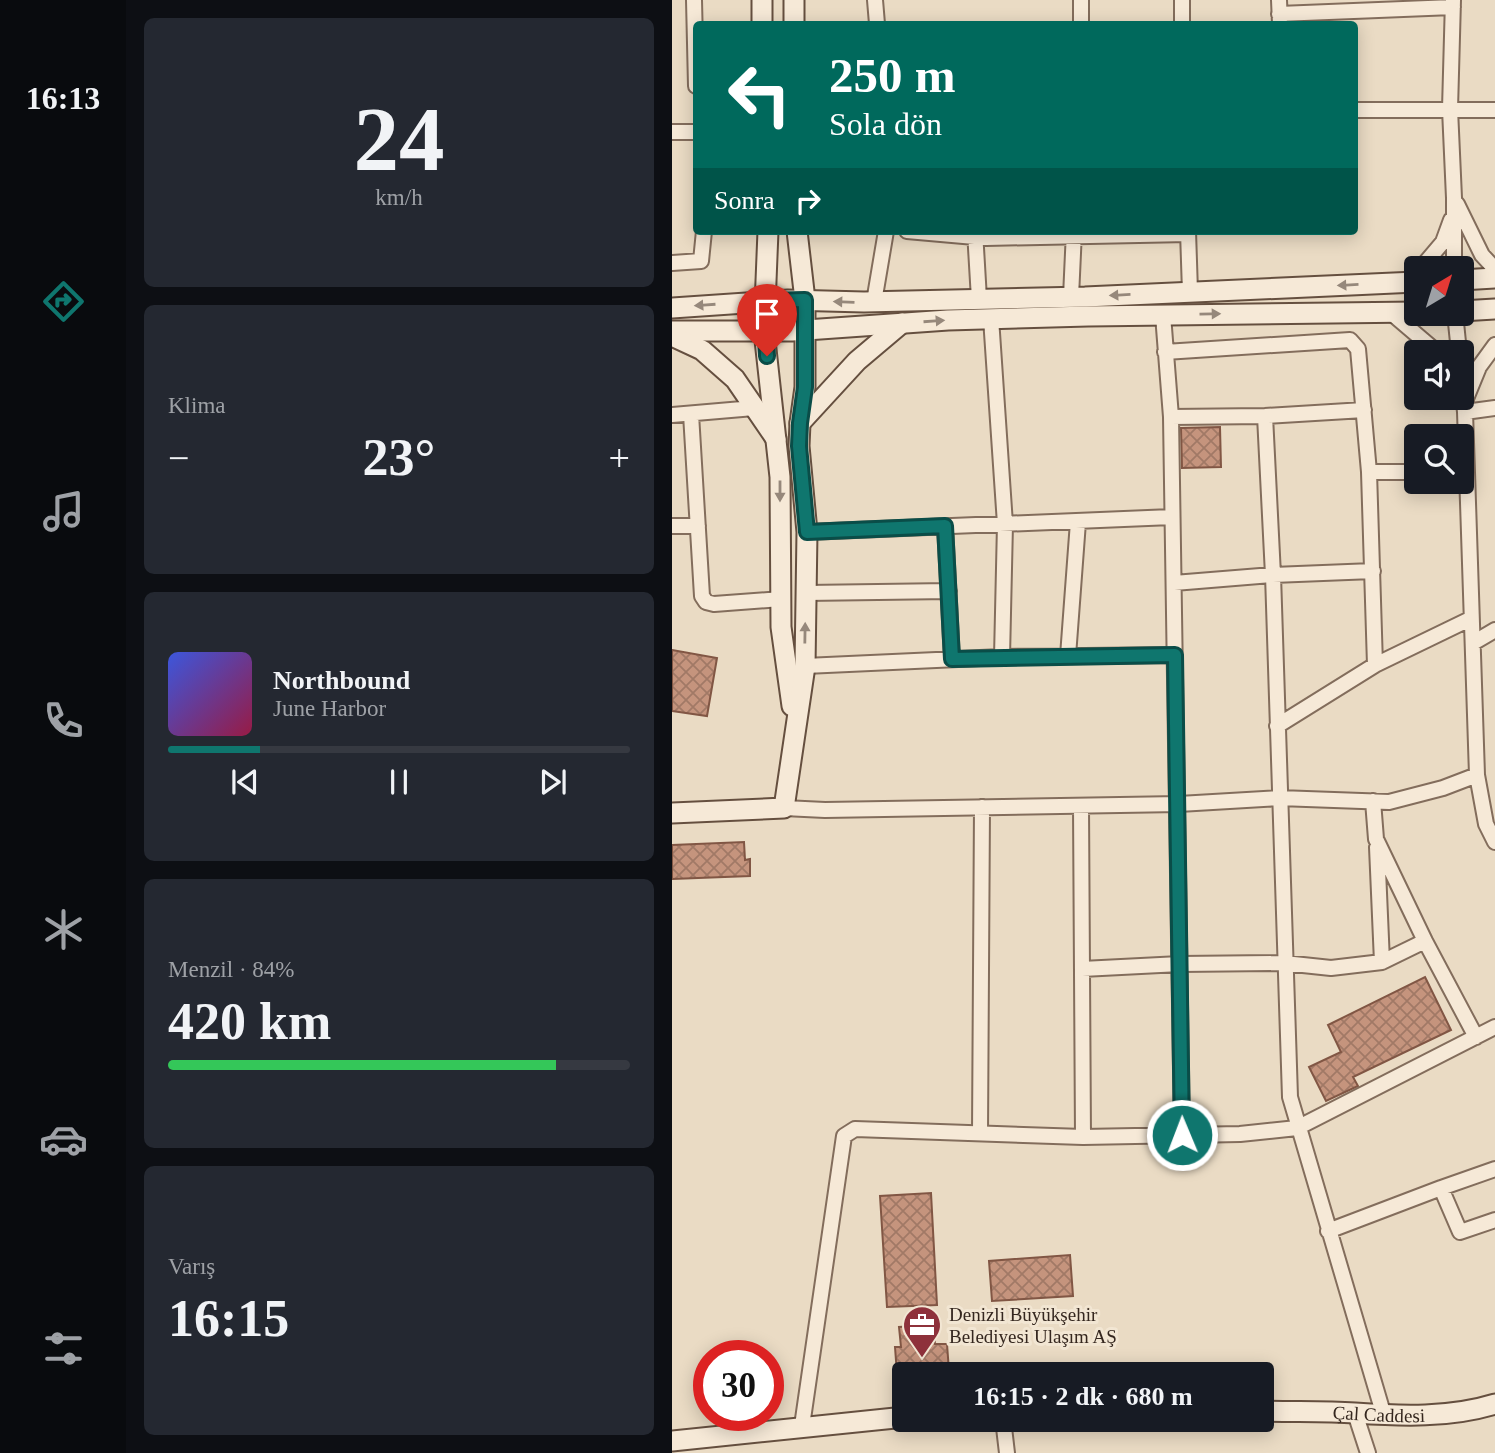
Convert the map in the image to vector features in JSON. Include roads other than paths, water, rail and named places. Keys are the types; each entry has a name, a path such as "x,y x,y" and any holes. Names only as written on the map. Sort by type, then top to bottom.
{"street":[{"path":"694,0 694,21"},
{"path":"762,0 762,21"},
{"path":"794,0 794,21"},
{"path":"875,0 877,21"},
{"path":"1081,21 1082,0"},
{"path":"1182,0 1182,21"},
{"path":"1279,13 1453,4 1450,109 1454,256"},
{"path":"1358,110 1495,110"},
{"path":"672,132 693,132"},
{"path":"1431,256 1443,242 1452,218 1454,198"},
{"path":"1454,198 1482,255 1495,269"},
{"path":"672,264 701,261 704,235"},
{"path":"768,235 764,331 780,477 781,627 795,725"},
{"path":"785,808 805,666 807,532 799,446 805,387 796,300 797,235"},
{"path":"874,302 885,235"},
{"path":"975,235 979,299"},
{"path":"1070,297 1074,235"},
{"path":"1188,235 1190,292"},
{"path":"1474,279 1495,278"},
{"path":"672,308 796,300 874,302 1070,297 1404,279"},
{"path":"1474,310 1495,309"},
{"path":"1390,312 1423,340"},
{"path":"672,333 799,331 990,318 1404,312"},
{"path":"1163,315 1171,417 1182,1135"},
{"path":"990,318 1005,524 1002,657"},
{"path":"800,423 857,361 902,323"},
{"path":"672,333 702,350 735,379 777,440"},
{"path":"1165,352 1350,340 1359,349 1369,472 1375,665"},
{"path":"1474,378 1495,345"},
{"path":"1474,405 1495,408"},
{"path":"672,415 754,408"},
{"path":"1171,417 1265,416 1364,410"},
{"path":"691,414 701,592 706,602 714,604 781,599"},
{"path":"1265,416 1273,575 1290,1097 1384,1416"},
{"path":"1369,472 1404,472"},
{"path":"1465,494 1477,775 1486,824 1495,842"},
{"path":"807,532 1172,517"},
{"path":"1068,656 1078,522"},
{"path":"672,526 698,526"},
{"path":"945,526 952,659"},
{"path":"1174,583 1373,571"},
{"path":"806,593 948,591"},
{"path":"1277,726 1375,665 1471,619"},
{"path":"1473,643 1495,631"},
{"path":"805,666 1002,657 1175,655"},
{"path":"672,813 785,808 825,810 1179,804 1279,798 1389,802 1443,788 1477,775"},
{"path":"1373,801 1382,962"},
{"path":"1081,806 1083,1136"},
{"path":"980,1133 982,807"},
{"path":"1376,839 1425,941 1476,1037"},
{"path":"1082,969 1284,963 1331,968 1382,962 1425,941"},
{"path":"802,1426 844,1136 855,1129 1083,1136 1240,1134 1297,1128 1495,1027"},
{"path":"1328,1231 1495,1169"},
{"path":"1441,1188 1460,1232 1495,1220"},
{"name":"Çal Caddesi","path":"1274,1411 1384,1416 1471,1412 1495,1404"},
{"path":"1355,1413 1368,1453"},
{"path":"672,1441 702,1445 802,1426 892,1418"},
{"path":"1005,1432 1007,1453"}],"place":[{"name":"Denizli Büyükşehir Belediyesi Ulaşım AŞ","path":"922,1359"}]}
